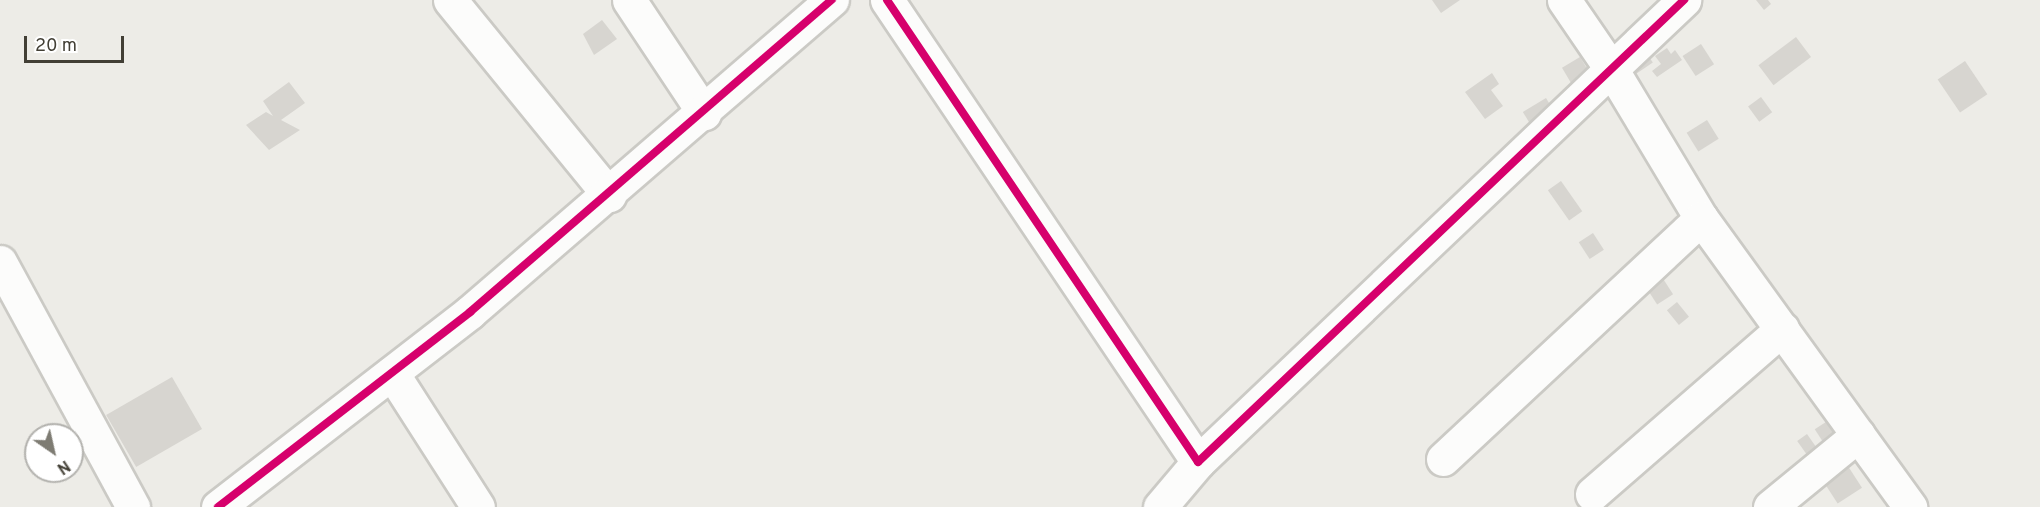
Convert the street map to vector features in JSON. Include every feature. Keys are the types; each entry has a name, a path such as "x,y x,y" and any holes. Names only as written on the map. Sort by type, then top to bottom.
{"street":[{"path":"450,0 609,195"},
{"path":"629,0 704,113"},
{"path":"218,507 392,373 609,195 832,0"},
{"path":"887,0 1198,462"},
{"path":"1564,0 1612,70 1701,218 1910,507"},
{"path":"1160,507 1198,462 1684,0"},
{"path":"1443,459 1701,218"},
{"path":"0,262 133,507"},
{"path":"1592,494 1782,329"},
{"path":"392,373 478,507"},
{"path":"1770,507 1858,435"}],"building":[{"path":"1432,0 1460,0 1441,13"},
{"path":"1756,0 1768,0 1771,4 1764,10"},
{"path":"602,20 617,39 594,55 583,34"},
{"path":"1796,37 1811,57 1774,85 1758,65"},
{"path":"1701,44 1714,64 1696,76 1683,56"},
{"path":"1667,48 1671,54 1675,50 1682,60 1657,77 1652,71 1661,64 1655,56"},
{"path":"1645,51 1653,63 1633,76 1625,64"},
{"path":"1580,57 1589,72 1571,82 1562,68"},
{"path":"1965,61 1987,94 1960,113 1938,79"},
{"path":"1492,73 1499,84 1491,90 1503,106 1485,119 1465,92"},
{"path":"289,82 305,103 281,120 300,130 269,150 246,125 266,112 273,116 263,101"},
{"path":"1761,97 1772,112 1759,122 1748,106"},
{"path":"1546,98 1555,113 1532,126 1523,112"},
{"path":"1707,120 1719,139 1698,151 1687,133"},
{"path":"1561,181 1582,211 1569,220 1548,190"},
{"path":"1593,233 1604,250 1590,259 1579,242"},
{"path":"1660,274 1673,294 1657,304 1644,284"},
{"path":"1677,302 1689,317 1679,325 1667,310"},
{"path":"172,377 202,429 136,467 106,415"},
{"path":"1829,420 1838,434 1824,444 1815,429"},
{"path":"1807,434 1819,451 1809,458 1797,441"},
{"path":"1844,460 1862,488 1838,503 1820,476"}],"cycle path":[{"path":"218,507 470,312 832,0"},
{"path":"887,0 1198,462 1684,0"}]}
